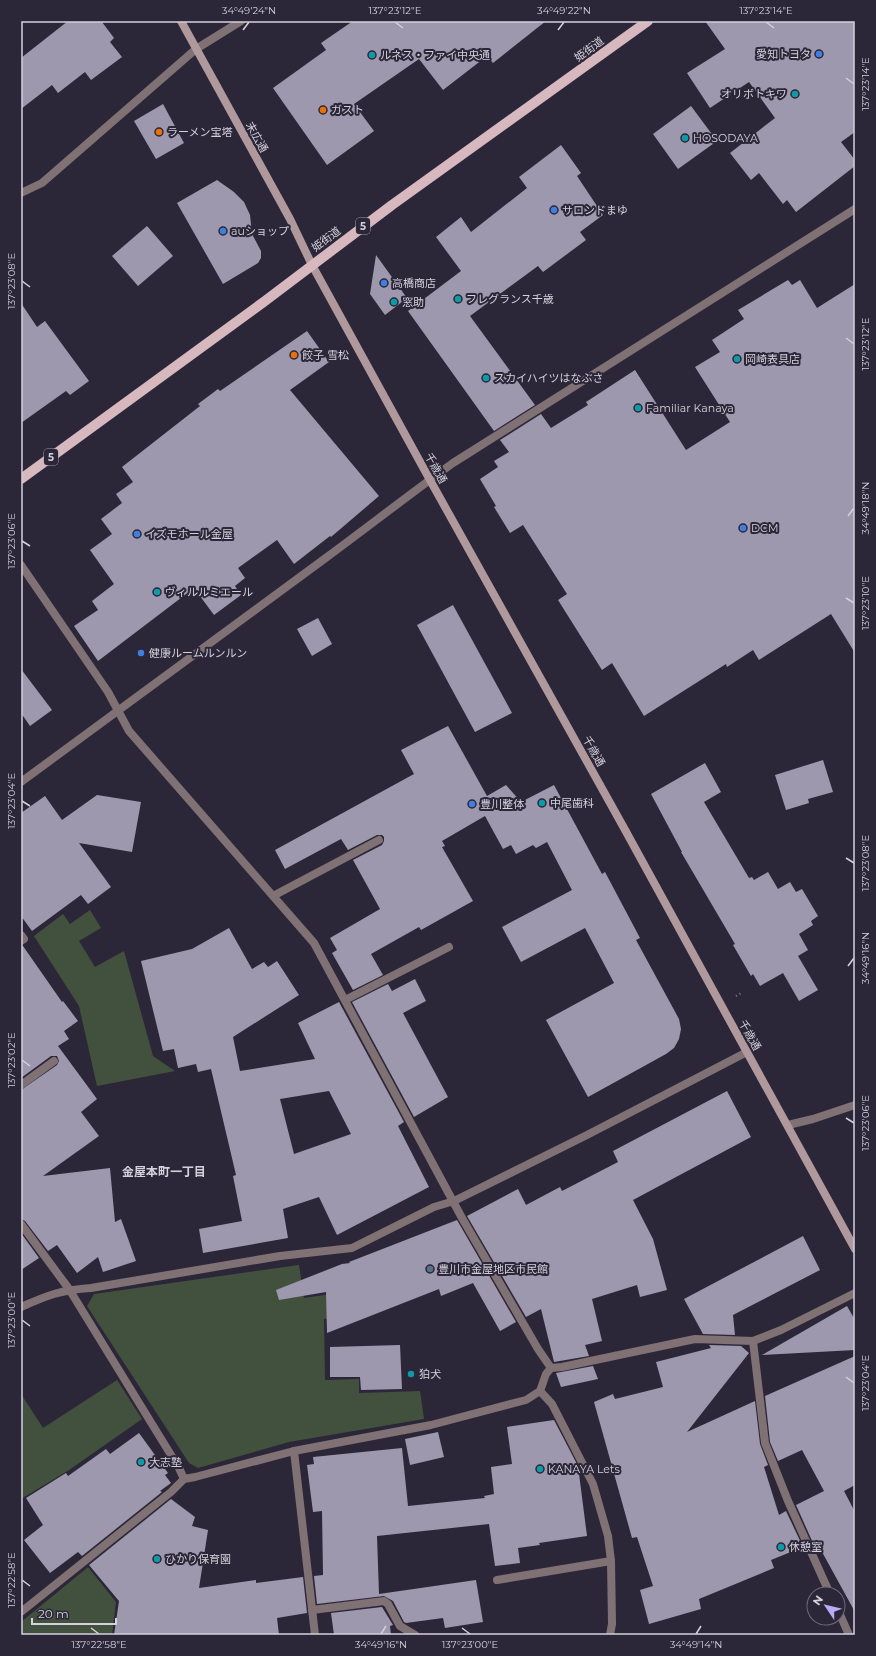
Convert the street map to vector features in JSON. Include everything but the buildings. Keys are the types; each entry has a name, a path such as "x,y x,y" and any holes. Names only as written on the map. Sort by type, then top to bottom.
{"main road":[{"name":"姫街道","path":"21,478 265,301 392,205 642,23"}],"street":[{"name":"末広通","path":"181,21 290,219 312,265"},
{"path":"21,193 42,183 196,48 241,21"},
{"path":"21,782 453,463 855,209"},
{"name":"千歳通","path":"312,265 788,1125 855,1249"},
{"path":"21,565 108,692 129,731 314,943 454,1201 538,1350 551,1368"},
{"path":"273,896 379,840"},
{"path":"21,935 24,939 21,941"},
{"path":"345,1000 449,947"},
{"path":"21,1307 48,1294 69,1289 91,1288 280,1256 352,1248 434,1207 454,1201 587,1135 747,1052"},
{"path":"21,1085 54,1061"},
{"path":"788,1125 813,1119 855,1105"},
{"path":"21,1224 69,1289 179,1468 184,1479"},
{"path":"551,1368 562,1368 695,1339 753,1341 781,1330 855,1293"},
{"path":"753,1341 765,1443 788,1502 826,1586"},
{"path":"21,1612 171,1492 184,1479 294,1451 432,1425 526,1400 540,1391 546,1374 551,1368"},
{"path":"540,1391 552,1404 593,1484 608,1536 611,1561 612,1624 610,1635"},
{"path":"294,1451 315,1635"},
{"path":"496,1580 611,1561"},
{"path":"312,1610 384,1601 388,1604 400,1626 415,1635"}],"green space":[{"path":"90,910 101,928 79,941 95,967 124,951 153,1056 175,1071 97,1086 79,1006 34,936 63,914 70,924"},
{"path":"299,1265 304,1298 351,1291 354,1317 324,1319 325,1380 359,1379 359,1393 420,1391 424,1419 289,1442 198,1468 189,1463 87,1306 94,1294"},
{"path":"117,1380 142,1419 69,1470 21,1499 21,1394 43,1428"},
{"path":"88,1567 116,1602 112,1635 21,1635 21,1622"}],"place":[{"name":"愛知トヨタ","path":"819,54"},
{"name":"ルネス・ファイ中央通","path":"372,55"},
{"name":"オリボトキワ","path":"795,94"},
{"name":"ガスト","path":"323,110"},
{"name":"ラーメン宝塔","path":"159,132"},
{"name":"HOSODAYA","path":"685,138"},
{"name":"サロンドまゆ","path":"554,210"},
{"name":"auショップ","path":"223,231"},
{"name":"高橋商店","path":"384,283"},
{"name":"フレグランス千歳","path":"458,299"},
{"name":"窓助","path":"394,302"},
{"name":"餃子 雪松","path":"294,355"},
{"name":"岡崎表具店","path":"737,359"},
{"name":"スカイハイツはなぶさ","path":"486,378"},
{"name":"Familiar Kanaya","path":"638,408"},
{"name":"DCM","path":"743,528"},
{"name":"イズモホール金屋","path":"137,534"},
{"name":"ヴィルルミエール","path":"157,592"},
{"name":"健康ルームルンルン","path":"141,653"},
{"name":"中尾歯科","path":"542,803"},
{"name":"豊川整体","path":"472,804"},
{"name":"豊川市金屋地区市民館","path":"430,1269"},
{"name":"狛犬","path":"411,1374"},
{"name":"大志塾","path":"141,1462"},
{"name":"KANAYA Lets","path":"540,1469"},
{"name":"休憩室","path":"781,1547"},
{"name":"ひかり保育園","path":"157,1559"}],"district":[{"name":"金屋本町一丁目","path":"164,1171"}]}
